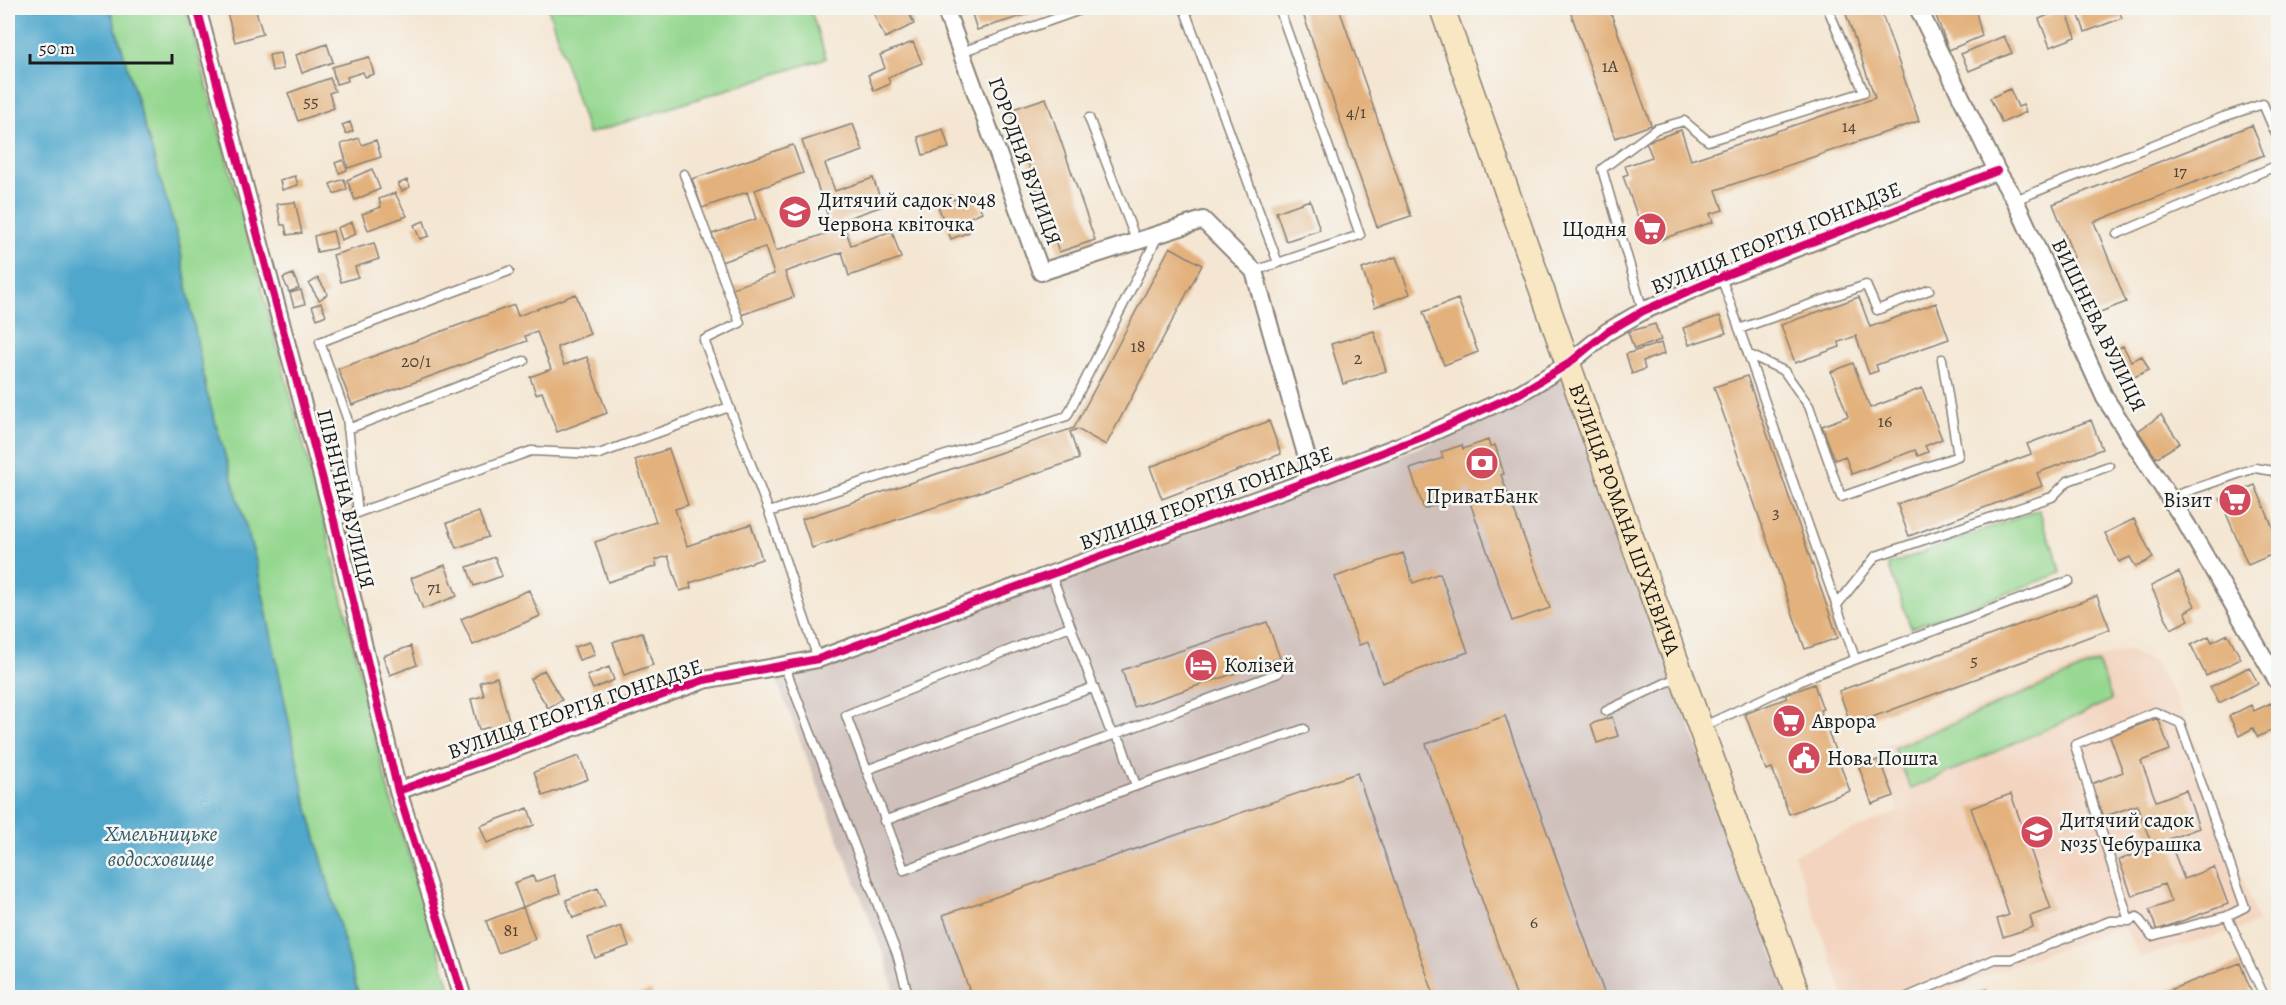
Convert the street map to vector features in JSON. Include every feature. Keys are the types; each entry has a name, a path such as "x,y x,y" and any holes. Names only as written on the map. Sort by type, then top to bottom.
{"main road":[{"name":"ВУЛИЦЯ РОМАНА ШУХЕВИЧА","path":"1442,8 1568,364 1799,998"}],"street":[{"name":"ПІВНІЧНА ВУЛИЦЯ","path":"197,8 334,521 398,791 463,998"},
{"name":"ГОРОДНЯ ВУЛИЦЯ","path":"945,8 1041,272 1203,220 1254,272 1313,479"},
{"name":"ВИШНЕВА ВУЛИЦЯ","path":"1918,8 1997,171 2015,200 2105,398 2187,525 2278,682"},
{"name":"ВУЛИЦЯ ГЕОРГІЯ ГОНГАДЗЕ","path":"398,791 704,680 818,659 1313,479 1422,437 1498,403 1568,364 1607,332 1643,311 1721,277 1997,171"}],"lane":[{"path":"961,52 1086,8"},
{"path":"1184,8 1278,263"},
{"path":"1254,272 1360,235 1279,8"},
{"path":"1643,311 1602,169 1656,129 1684,121 1708,141 1864,92 1828,9 1833,8"},
{"path":"2015,200 2223,117 2263,104 2278,139"},
{"path":"1089,118 1136,240"},
{"path":"2117,234 2278,165"},
{"path":"684,174 740,323 704,340 769,512 818,659"},
{"path":"769,512 1067,416 1160,232"},
{"path":"358,513 348,429 320,342 509,271"},
{"path":"1721,277 1855,658"},
{"path":"1739,329 1866,285 1877,310 1929,290"},
{"path":"1748,354 1784,370 1809,406 1841,497 1958,456 1942,359"},
{"path":"348,429 524,361"},
{"path":"334,521 531,451 598,454 729,407"},
{"path":"1837,605 1876,556 2052,496 2068,481 2109,466"},
{"path":"2168,498 2255,468 2274,471 2278,476"},
{"path":"1051,574 1094,687 1114,734 1121,742 1136,786"},
{"path":"1701,727 1855,658 2069,581"},
{"path":"1070,626 846,715 904,870 1136,786 1304,729"},
{"path":"784,665 897,954 909,998"},
{"path":"885,821 1278,673"},
{"path":"1605,711 1682,675"},
{"path":"866,770 1094,687"},
{"path":"1905,998 1995,959 2012,958 2110,921 2129,921 2137,916 2152,936 2227,916 2246,907 2180,723 2155,712 2075,745 2129,921"},
{"path":"2227,916 2265,998"}],"shaded area":[{"path":"1563,378 1789,997 896,997 885,958 775,676 820,667 1316,487 1425,445 1524,400"},
{"name":"Дитячий садок №35 Чебурашка","path":"2126,650 2156,663 2188,723 2258,922 2234,931 2140,957 2124,926 2003,969 1935,997 1844,997 1794,854 1899,811 1875,750 2095,659"}],"green space":[{"path":"110,8 186,8 325,524 387,786 453,997 359,997 303,790 256,561 206,390 179,243"},
{"path":"548,8 810,8 826,58 588,134"},
{"path":"2039,510 2062,573 1911,628 1888,565"},
{"path":"2098,662 2112,700 1911,789 1894,748"}],"water":[{"name":"Хмельницьке водосховище","path":"8,8 110,8 179,243 206,390 256,561 303,790 359,997 8,997"}],"building":[{"path":"255,8 263,34 235,42 226,9"},
{"path":"325,8 342,8 326,12"},
{"path":"883,8 907,8 914,24 885,38 873,12"},
{"path":"970,8 1047,8 977,30"},
{"path":"1301,8 1339,8 1411,216 1377,227"},
{"path":"1569,8 1609,8 1651,125 1615,138"},
{"path":"1856,8 1880,8 1919,121 1716,190 1723,210 1710,214 1713,222 1659,240 1643,232 1623,176 1628,174 1625,166 1652,157 1646,142 1681,130 1691,160 1875,98 1845,11"},
{"path":"1933,8 1975,8 1982,36 1949,50"},
{"path":"2065,8 2076,37 2050,47 2039,19"},
{"path":"2092,8 2118,8 2122,18 2085,32 2078,13"},
{"path":"2004,36 2012,53 1969,71 1961,54"},
{"path":"913,42 922,63 888,77 890,84 874,91 868,75 885,68 880,55"},
{"path":"327,44 333,62 302,73 296,55"},
{"path":"280,53 283,69 272,71 269,55"},
{"path":"369,57 374,74 365,77 363,72 347,77 348,81 336,84 332,67"},
{"path":"330,78 335,91 329,93 334,108 298,121 288,93"},
{"path":"2010,89 2018,107 2023,105 2026,112 2002,123 1990,98"},
{"path":"1046,98 1095,240 1059,252 1010,110"},
{"path":"350,122 353,131 346,134 342,125"},
{"path":"853,124 863,151 825,164 835,191 873,178 883,206 842,220 851,245 892,231 901,258 849,276 842,252 785,272 794,297 741,315 732,288 774,274 765,247 721,262 712,234 756,219 747,192 702,208 692,179 793,145 803,173 755,190 776,251 833,231 802,141"},
{"path":"2252,125 2264,155 2094,222 2126,302 2090,316 2068,259 2074,257 2053,204"},
{"path":"943,129 949,148 923,155 918,137"},
{"path":"359,138 362,145 376,140 381,157 348,168 341,144"},
{"path":"343,160 347,170 339,173 335,163"},
{"path":"372,169 380,189 355,200 347,180"},
{"path":"295,176 298,185 282,190 280,180"},
{"path":"344,179 347,189 334,194 330,184"},
{"path":"407,180 410,187 402,191 398,184"},
{"path":"973,192 982,212 964,220 969,232 951,239 936,201 951,195 953,200"},
{"path":"395,193 407,216 368,230 362,214 381,207 379,199"},
{"path":"1310,200 1320,230 1286,241 1276,212"},
{"path":"295,202 302,233 287,235 285,225 281,225 277,204"},
{"path":"424,221 429,236 420,239 414,225"},
{"path":"352,222 356,234 341,240 337,228"},
{"path":"333,231 337,248 317,252 314,236"},
{"path":"374,243 379,259 355,267 358,277 341,282 333,255"},
{"path":"1170,247 1202,265 1106,445 1077,429 1070,432 1079,459 812,548 802,519 1074,428"},
{"path":"1396,257 1410,294 1375,307 1362,269"},
{"path":"293,274 299,288 289,292 283,278"},
{"path":"318,278 328,294 319,300 309,284"},
{"path":"301,290 305,304 294,307 290,293"},
{"path":"576,294 590,334 557,347 564,365 587,357 607,413 557,432 542,392 536,394 530,377 551,369 537,332 525,336 527,341 352,405 338,369 514,305 518,316"},
{"path":"1859,297 1870,327 1936,303 1949,339 1876,365 1878,371 1869,374 1856,336 1839,342 1840,347 1795,363 1781,325"},
{"path":"1458,299 1478,352 1444,365 1423,312"},
{"path":"321,303 326,315 317,319 312,306"},
{"path":"1720,316 1726,333 1689,345 1683,328"},
{"path":"1655,324 1661,340 1634,349 1628,332"},
{"path":"1374,331 1386,371 1343,384 1331,344"},
{"path":"1661,343 1664,354 1643,361 1645,369 1632,374 1626,354"},
{"path":"2123,346 2131,361 2142,356 2149,370 2124,382 2109,353"},
{"path":"1853,363 1870,408 1922,388 1942,439 1925,446 1928,452 1918,456 1915,450 1852,474 1845,456 1835,460 1822,426 1848,416 1831,372"},
{"path":"1747,376 1838,638 1805,649 1714,387"},
{"path":"2161,415 2180,443 2156,458 2138,431"},
{"path":"2091,420 2102,449 2037,473 2042,486 1909,536 1897,504 2031,454 2027,444"},
{"path":"1269,421 1281,454 1162,499 1150,467"},
{"path":"1488,440 1490,447 1495,445 1504,474 1501,475 1550,608 1512,621 1468,497 1472,496 1469,489 1463,491 1464,495 1424,509 1410,469 1443,458 1441,452 1462,445 1463,449"},
{"path":"669,449 688,505 675,509 687,546 751,524 762,559 690,583 691,588 680,591 668,556 655,560 657,566 608,582 595,542 656,522 635,460"},
{"path":"2255,485 2278,540 2278,552 2248,565 2220,499"},
{"path":"479,512 488,537 456,548 447,523"},
{"path":"2134,519 2153,558 2136,567 2130,557 2119,562 2105,533"},
{"path":"1403,553 1413,583 1440,573 1468,652 1382,683 1368,642 1359,645 1335,577"},
{"path":"495,557 502,576 474,586 467,567"},
{"path":"445,565 457,596 423,609 411,578"},
{"path":"2179,572 2195,606 2185,612 2189,620 2171,629 2151,586"},
{"path":"529,590 540,616 473,645 461,619"},
{"path":"2097,596 2110,629 1851,725 1839,691"},
{"path":"1267,622 1280,658 1134,707 1122,670"},
{"path":"642,632 653,665 624,675 613,642"},
{"path":"2228,634 2241,659 2206,676 2191,645 2209,636 2212,642"},
{"path":"590,642 595,655 579,660 574,647"},
{"path":"411,646 417,665 390,675 383,656"},
{"path":"609,667 614,680 593,689 587,676"},
{"path":"2249,667 2258,683 2219,703 2210,687"},
{"path":"544,670 562,700 548,708 530,679"},
{"path":"497,677 513,734 493,740 489,727 479,730 471,699 484,696 480,682"},
{"path":"1814,684 1823,709 1820,710 1850,791 1789,814 1772,768 1766,770 1745,714 1787,698 1785,695"},
{"path":"2271,703 2278,717 2278,727 2258,737 2253,728 2239,736 2229,716 2251,705 2254,711"},
{"path":"1505,716 1606,998 1517,998 1426,744"},
{"path":"1612,717 1618,736 1597,743 1591,724"},
{"path":"2158,718 2170,750 2141,761 2156,801 2186,790 2199,828 2169,839 2184,879 2214,867 2228,904 2157,930 2149,910 2171,902 2164,884 2132,896 2119,860 2153,848 2137,805 2103,817 2091,784 2123,772 2110,736"},
{"path":"579,756 588,779 543,796 534,772"},
{"path":"1880,759 1894,796 1872,804 1859,767"},
{"path":"1357,773 1435,998 972,998 943,915"},
{"path":"2011,794 2051,909 2030,916 2033,927 2003,937 1997,919 2009,915 1971,808"},
{"path":"528,808 534,825 487,843 480,826"},
{"path":"554,875 560,893 523,907 514,883 533,876 535,882"},
{"path":"598,888 605,906 573,918 566,900"},
{"path":"523,907 535,939 498,953 486,921"},
{"path":"621,926 629,946 595,958 588,938"},
{"path":"2240,963 2254,998 2151,998 2151,997"},
{"path":"1986,989 1989,998 1967,998 1967,997"},
{"path":"651,990 654,998 631,997"},
{"path":"2008,990 2011,998 1991,998 1991,997"}],"cycle path":[{"path":"197,8 334,521 398,791 463,998"},
{"path":"398,791 704,680 818,659 1313,479 1422,437 1520,393 1568,364 1607,332 1643,311 1721,277 1997,171"}],"place":[{"name":"Дитячий садок №48 Червона квіточка","path":"795,212"},
{"name":"Щодня","path":"1650,229"},
{"name":"ПриватБанк","path":"1482,463"},
{"name":"Візит","path":"2235,500"},
{"name":"Колізей","path":"1201,665"},
{"name":"Аврора","path":"1789,721"},
{"name":"Нова Пошта","path":"1804,758"},
{"name":"Дитячий садок №35 Чебурашка","path":"2037,832"}]}
